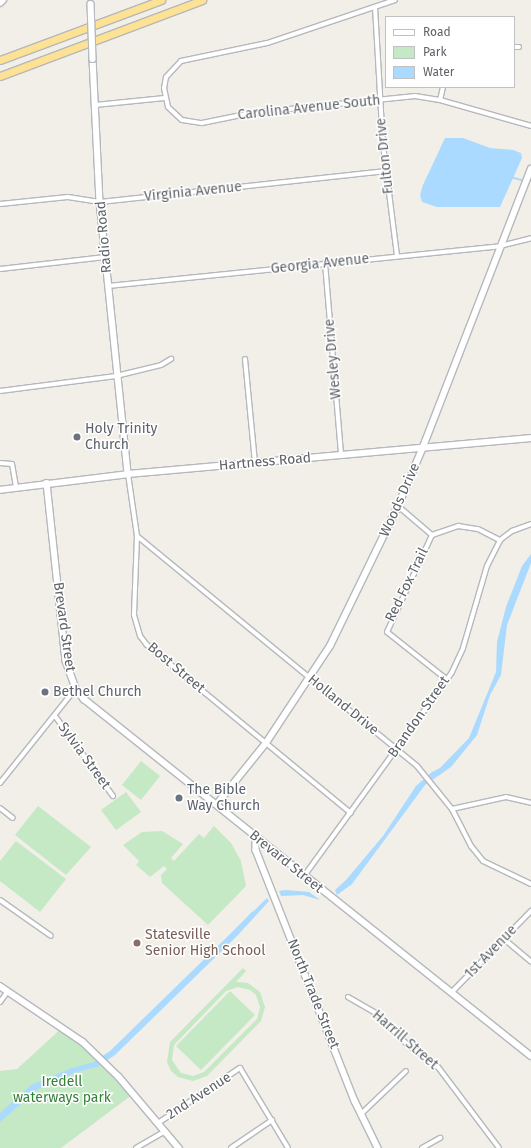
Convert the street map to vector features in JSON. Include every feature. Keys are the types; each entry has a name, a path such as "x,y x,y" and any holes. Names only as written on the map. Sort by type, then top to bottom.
{"highway":[{"path":"0,60 161,0"},
{"path":"0,76 202,0"}],"street":[{"path":"0,3 3,0"},
{"path":"95,105 165,98 166,77 181,61 267,43 395,0"},
{"name":"Radio Road","path":"91,2 100,202 116,376 128,474"},
{"name":"Fulton Drive","path":"374,7 386,171 397,256"},
{"path":"440,100 443,88"},
{"name":"Carolina Avenue South","path":"165,98 174,114 191,123 272,110 415,96 440,100 531,126"},
{"name":"Woods Drive","path":"217,804 266,742 310,679 330,646 398,506 423,447 531,169"},
{"name":"Virginia Avenue","path":"0,204 68,197 100,202 386,171"},
{"name":"Georgia Avenue","path":"108,286 500,246 531,238"},
{"path":"0,269 105,257"},
{"name":"Wesley Drive","path":"325,263 341,455"},
{"path":"0,391 116,376 160,365 171,359"},
{"path":"245,359 255,463"},
{"name":"Hartness Road","path":"0,490 128,474 531,438"},
{"path":"0,463 12,464 16,487"},
{"name":"Bost Street","path":"128,474 137,536 134,614 140,636 147,645 351,813"},
{"name":"Brevard Street","path":"47,483 65,653 76,688 84,699 217,804 304,877 531,1056"},
{"path":"398,506 432,535 458,526 478,529 500,540 512,531 531,524"},
{"name":"Red Fox Trail","path":"432,535 387,632 446,679"},
{"name":"Holland Drive","path":"137,536 310,679 397,748 425,776 452,809 471,846 483,861 531,884"},
{"name":"Brandon Street","path":"304,877 446,679 463,648 487,566 500,540"},
{"path":"0,783 76,688"},
{"name":"Sylvia Street","path":"55,716 113,796"},
{"path":"452,809 506,797 531,803"},
{"path":"0,808 13,818"},
{"name":"North Trade Street","path":"256,838 256,850 361,1114 378,1148"},
{"path":"0,900 52,936"},
{"name":"1st Avenue","path":"450,993 531,911"},
{"path":"504,939 531,962"},
{"path":"0,986 83,1042 108,1065 179,1148"},
{"path":"0,1002 8,991"},
{"name":"Harrill Street","path":"348,997 374,1012 406,1043 438,1067 499,1148"},
{"name":"2nd Avenue","path":"158,1123 240,1068 272,1120"},
{"path":"361,1114 406,1071"},
{"path":"231,1148 272,1120 288,1148"},
{"path":"136,1148 165,1131"},
{"path":"422,1148 440,1138"}],"green space":[{"path":"141,761 160,776 141,800 122,785"},
{"path":"126,792 141,812 116,830 101,810"},
{"path":"38,806 91,847 66,875 15,835"},
{"path":"214,826 231,843 241,861 246,886 208,925 162,883 161,875 167,869 164,866 150,877 136,865 139,861 123,845 142,832 162,831 183,844 171,858 174,861 199,834 204,838"},
{"path":"16,841 66,879 40,912 0,881 0,861"},
{"path":"243,968 246,971 236,982 248,983 260,992 265,1007 261,1021 207,1076 193,1081 178,1077 171,1071 167,1062 170,1042","holes":["238,987 250,990 256,995 260,1007 257,1019 204,1072 193,1076 181,1073 172,1060 174,1045 226,991"]},
{"path":"230,991 255,1015 201,1070 176,1046"},
{"name":"Iredell waterways park","path":"63,1027 133,1094 61,1148 0,1148 0,1071 17,1069"}],"water":[{"path":"445,138 463,138 490,148 513,150 521,153 522,158 500,207 437,207 422,202 420,195 423,185"},
{"path":"531,554 531,563 507,625 501,675 490,695 477,735 451,767 425,785 352,884 337,895 335,890 346,880 383,836 416,786 432,772 440,768 469,738 496,672 497,642 506,607 522,566"},
{"path":"279,891 309,892 320,900 303,895 281,896"},
{"path":"267,898 269,901 238,935 115,1055 97,1067 76,1072 38,1089 0,1122 0,1113 31,1085 72,1068 94,1062 110,1051"}],"waterway":[{"path":"511,177 525,181"},
{"path":"233,933 252,913"}],"place":[{"name":"Holy Trinity Church","path":"77,437"},
{"name":"Bethel Church","path":"45,692"},
{"name":"The Bible Way Church","path":"179,798"},
{"name":"Statesville Senior High School","path":"137,943"}]}
